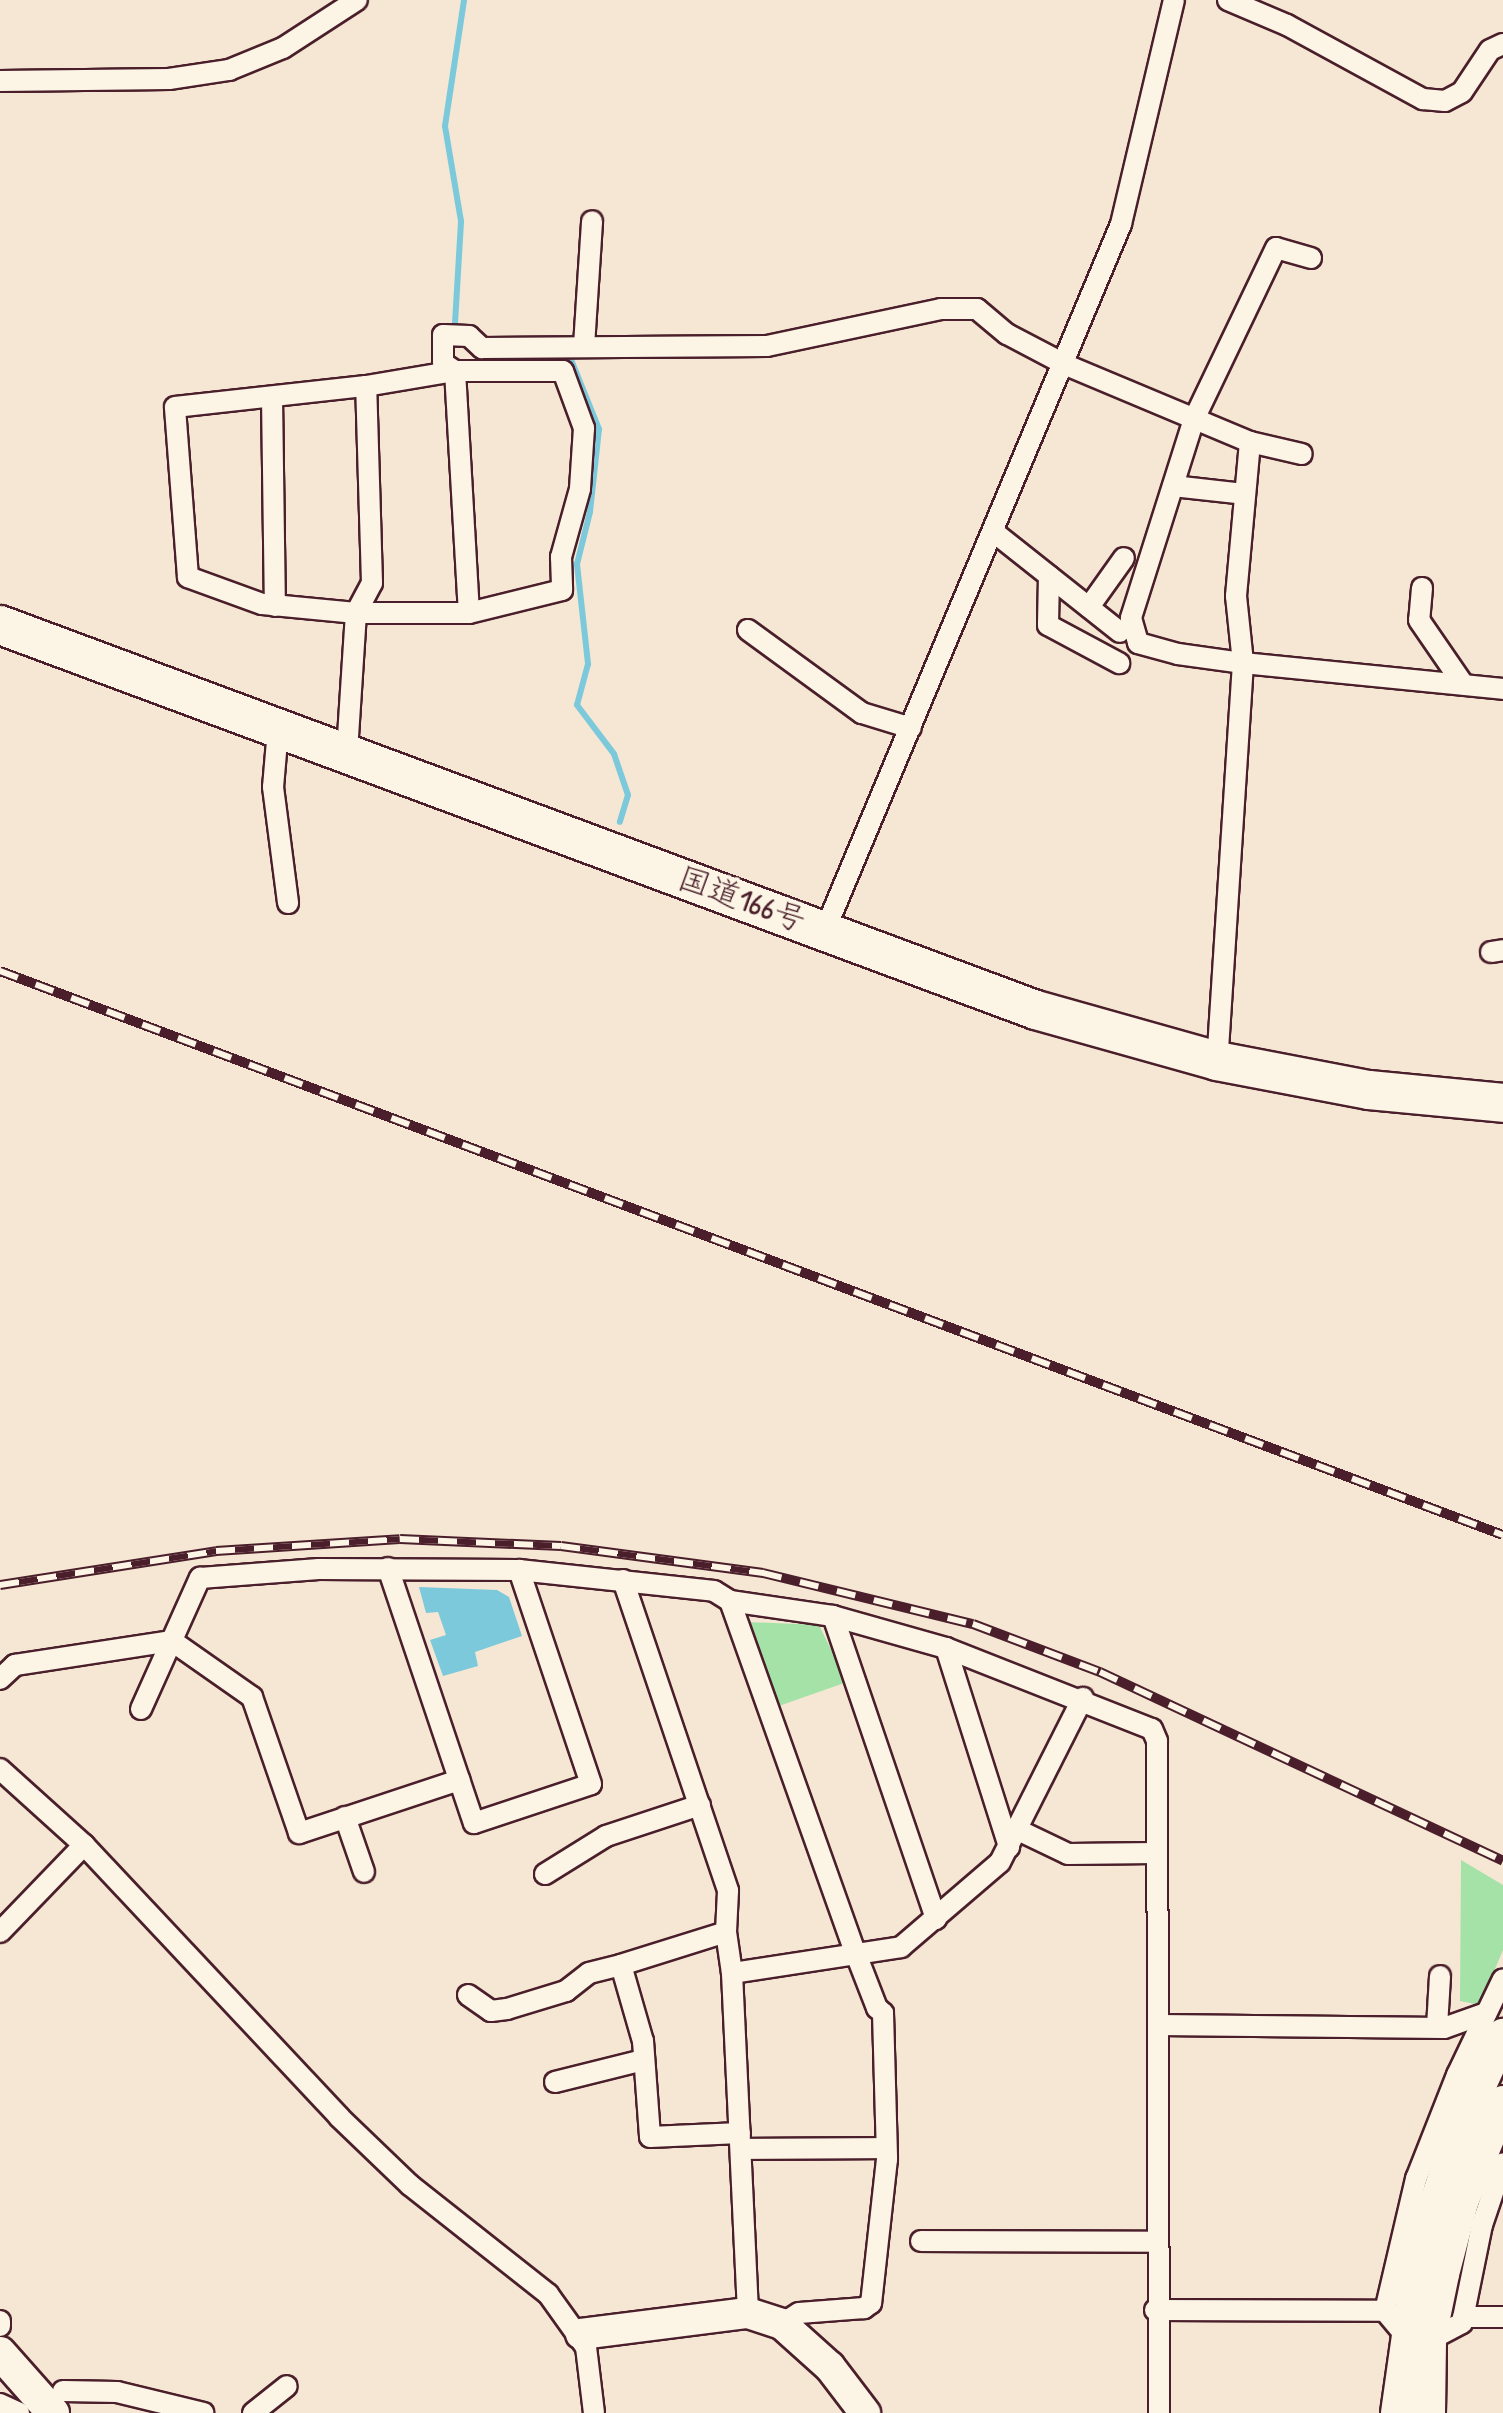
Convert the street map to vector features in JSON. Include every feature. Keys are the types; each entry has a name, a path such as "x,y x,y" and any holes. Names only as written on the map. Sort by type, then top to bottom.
{"highway":[{"name":"国道166号","path":"0,625 1036,1010 1218,1061 1369,1090 1503,1103"}],"main road":[{"path":"1396,2413 1420,2252 1494,2024"},
{"path":"1429,2413 1406,2329 1503,2102"},
{"path":"0,2353 58,2402"}],"street":[{"path":"0,81 169,79 229,70 283,48 358,0"},
{"path":"825,930 1066,365 1121,224 1174,0"},
{"path":"1228,0 1286,25 1423,99 1445,101 1462,92 1490,50 1503,44"},
{"path":"584,346 592,222"},
{"path":"1311,258 1276,248 1194,419 1131,618 1138,643 1178,654 1243,663 1503,689"},
{"path":"454,371 443,363 443,336 469,336 482,348 788,344 940,310 977,309 1007,334 1066,365 1250,442 1302,454"},
{"path":"563,370 584,428 580,489 561,557 562,590 469,612 356,613 275,606 188,577 175,408 366,386 454,371 563,370"},
{"path":"454,371 469,612"},
{"path":"347,752 356,613 372,583 366,386"},
{"path":"272,396 275,606"},
{"path":"1218,1061 1243,663 1236,596 1250,442"},
{"path":"1174,486 1244,494"},
{"path":"995,532 1120,632"},
{"path":"1089,607 1124,558"},
{"path":"1049,576 1048,625 1119,663"},
{"path":"1422,588 1419,620 1463,684"},
{"path":"748,630 862,712 911,728"},
{"path":"278,730 273,787 288,903"},
{"path":"388,1568 474,1823 591,1784 519,1570"},
{"path":"141,1709 200,1578 388,1568 519,1570 714,1591 730,1601 833,1616 946,1648 1083,1698 1152,1729 1157,1742 1158,2413"},
{"path":"623,1580 728,1892 726,1932 732,1973 734,2092 741,2141 748,2313"},
{"path":"730,1601 856,1954 877,2008 883,2013 886,2148 871,2303 864,2308 799,2313 782,2324"},
{"path":"833,1616 936,1919"},
{"path":"0,1679 14,1665 172,1642 252,1697 299,1832 458,1780"},
{"path":"946,1648 1014,1839"},
{"path":"732,1973 902,1947 1000,1862 1083,1698"},
{"path":"0,1769 84,1845 338,2117 410,2185 548,2294 581,2334 592,2376 594,2413"},
{"path":"545,1874 606,1836 700,1805"},
{"path":"345,1817 364,1872"},
{"path":"1014,1839 1068,1854 1156,1854"},
{"path":"2,1928 84,1845"},
{"path":"468,1996 491,2010 507,2009 566,1991 589,1974 726,1932"},
{"path":"621,1965 643,2041 650,2136 886,2148"},
{"path":"1437,2026 1440,1976"},
{"path":"1158,2025 1494,2024 1503,1979"},
{"path":"554,2082 644,2060"},
{"path":"1155,2310 1452,2330 1463,2316 1482,2224 1503,2163"},
{"path":"921,2241 1156,2242"},
{"path":"581,2334 748,2313 782,2324 830,2368 865,2413"},
{"path":"1463,2316 1503,2317"},
{"path":"254,2413 286,2386"},
{"path":"58,2402 117,2392 204,2413"},
{"path":"0,2404 19,2413"}],"green space":[{"path":"748,1622 819,1625 847,1682 776,1707"},
{"path":"1461,1860 1503,1885 1503,1950 1480,2005 1460,2001"}],"water":[{"path":"419,1587 497,1590 509,1597 522,1636 475,1652 478,1666 443,1676 430,1640 446,1635 438,1612 426,1613"}],"waterway":[{"path":"455,323 461,221 445,126 464,0"},
{"path":"570,357 599,429 590,512 577,564 588,664 577,705 614,754 628,795 620,822"}],"railway":[{"path":"0,971 1503,1535"},
{"path":"0,1585 216,1551 400,1539 561,1546 763,1573 973,1624 1100,1672 1503,1861"}]}
